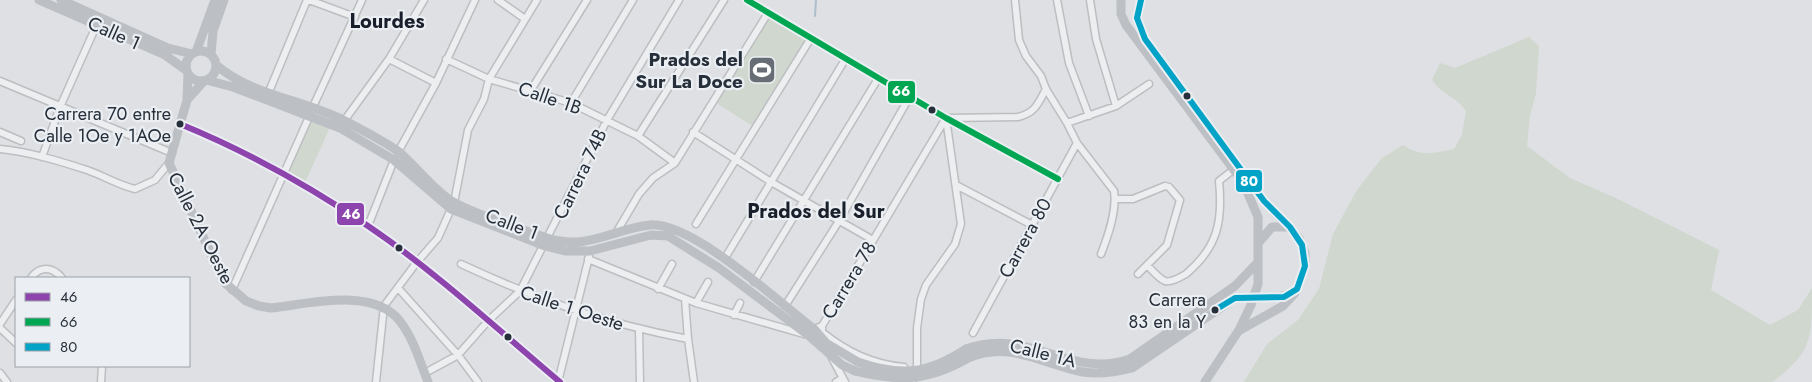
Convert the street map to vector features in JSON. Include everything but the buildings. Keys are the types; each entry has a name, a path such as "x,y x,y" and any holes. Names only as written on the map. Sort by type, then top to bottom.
{"street":[{"name":"Calle 1","path":"39,0 165,55 187,72"},
{"path":"0,149 42,157 87,170 135,189 155,180 170,159 187,100 187,60 194,53 214,0"},
{"path":"187,100 214,73 216,65 211,55 213,31 224,0"},
{"path":"268,94 308,0 355,17"},
{"path":"232,290 362,0"},
{"path":"344,121 389,59 424,0"},
{"path":"368,226 396,156 436,83 475,0"},
{"path":"498,0 525,19"},
{"path":"376,382 384,306 416,262 438,238 452,206 468,130 484,99 489,79 537,0"},
{"path":"531,90 587,0"},
{"path":"571,103 633,0"},
{"name":"Carrera 74B","path":"426,378 458,355 488,321 520,291 547,242 607,120 678,0"},
{"path":"638,136 724,0"},
{"path":"747,0 946,118 1058,179"},
{"path":"1015,0 1019,40 1041,76 1046,89 1067,123 1077,144 1114,191 1115,199 1108,236 1101,254"},
{"path":"1057,0 1069,63 1089,116"},
{"path":"1090,0 1096,40 1116,106"},
{"path":"1121,0 1122,14 1126,25 1243,182 1255,206 1260,241 1258,284 1239,330 1205,382"},
{"path":"1141,0 1137,18 1145,39 1264,201 1290,227 1302,244 1305,260 1297,289 1283,306 1239,330"},
{"name":"Calle 1","path":"64,1 168,48 194,53"},
{"path":"616,233 639,194 653,178 675,163 768,13"},
{"path":"42,157 60,107 96,24"},
{"path":"696,224 811,38"},
{"path":"194,53 203,51 211,55"},
{"path":"724,258 846,58"},
{"path":"389,59 436,83"},
{"name":"Calle 1B","path":"446,60 489,79 571,103 638,136 675,163"},
{"name":"Calle 1","path":"216,65 237,80 310,113 396,156"},
{"path":"187,72 195,80 205,80"},
{"path":"754,282 878,77"},
{"name":"Calle 1","path":"205,80 234,87 310,113 344,121 396,156 452,206 547,242 565,251 589,255 658,289 696,303 767,324 822,332 859,356 880,364 918,368"},
{"path":"0,81 170,159"},
{"path":"1067,123 1116,106 1149,84"},
{"path":"946,118 1018,117 1030,114 1037,107 1046,89"},
{"path":"767,324 782,310 839,221 910,96"},
{"path":"910,382 917,376 917,328 921,299 926,285 956,244 961,224 946,118"},
{"name":"Carrera 78","path":"814,330 873,240 946,118"},
{"path":"180,124 283,174 368,226 416,262 488,321 558,382 589,255"},
{"path":"0,132 21,141"},
{"path":"693,132 771,182 873,240"},
{"name":"Carrera 80","path":"974,333 1077,144"},
{"name":"Calle 2A Oeste","path":"170,159 219,272 232,290 246,301 271,308 361,300 384,306"},
{"path":"1147,265 1163,280 1169,281 1182,277 1198,263 1212,245 1217,232 1221,204 1220,180 1233,170"},
{"path":"956,185 1032,225"},
{"path":"1115,199 1133,199 1165,186 1169,187 1178,196 1180,205 1167,245 1138,274"},
{"name":"Calle 1","path":"547,242 589,242 638,227 661,225 680,231 724,258 754,282 782,310"},
{"path":"1260,241 1272,228 1290,227"},
{"name":"Calle 1","path":"589,255 646,236 668,236 814,330 844,380"},
{"name":"Calle 1A","path":"830,355 856,366 877,378 901,380 925,378 947,370 967,354 992,342 1017,343 1083,363 1097,365 1114,364 1130,359 1235,286 1258,262"},
{"name":"Calle 1 Oeste","path":"461,264 520,291 576,312 639,330 688,339"},
{"path":"658,289 672,264"},
{"path":"32,277 38,270 45,268 55,271 61,277"},
{"path":"696,303 708,282"},
{"path":"398,288 458,355 478,382"},
{"name":"Calle 1A","path":"967,354 1014,351 1082,372 1117,372 1132,368 1229,301 1240,296 1284,297 1297,289"},
{"path":"685,299 694,382"},
{"path":"0,324 15,302"},
{"path":"734,315 740,303"},
{"path":"384,306 398,320 408,335 426,378"},
{"path":"0,328 15,342"},
{"path":"639,330 640,382"},
{"name":"Calle 1A","path":"814,330 856,366"},
{"path":"101,382 102,367"},
{"path":"0,373 7,382"},
{"path":"917,376 922,382"},
{"path":"836,382 844,380"}],"shaded area":[{"name":"Prados del Sur La Doce","path":"768,13 811,38 756,128 713,101"},
{"path":"1529,37 1539,46 1536,93 1530,116 1527,146 1570,178 1618,199 1719,250 1711,290 1770,325 1798,310 1812,288 1810,333 1807,343 1796,362 1773,382 1244,382 1267,344 1298,320 1319,289 1333,234 1357,190 1382,158 1403,145 1421,153 1434,153 1454,149 1462,135 1466,111 1432,80 1440,63 1455,68"},
{"path":"309,117 331,125 304,185 283,174"}],"waterway":[{"path":"815,16 816,0"}],"transit line":[{"name":"66","path":"747,0 946,118 1058,179"},
{"name":"80","path":"1141,0 1137,18 1145,39 1264,201 1290,227 1302,245 1305,266 1297,289 1284,297 1235,298 1215,310"},
{"name":"46","path":"180,124 205,134 277,170 368,226 418,262 560,382"}],"place":[{"name":"Prados del Sur La Doce","path":"762,70"},
{"name":"Carrera 70 entre Calle 1Oe y 1AOe","path":"180,124"},
{"name":"Carrera 83 en la Y","path":"1215,310"}],"district":[{"name":"Lourdes","path":"387,21"},
{"name":"Prados del Sur","path":"816,211"}]}
